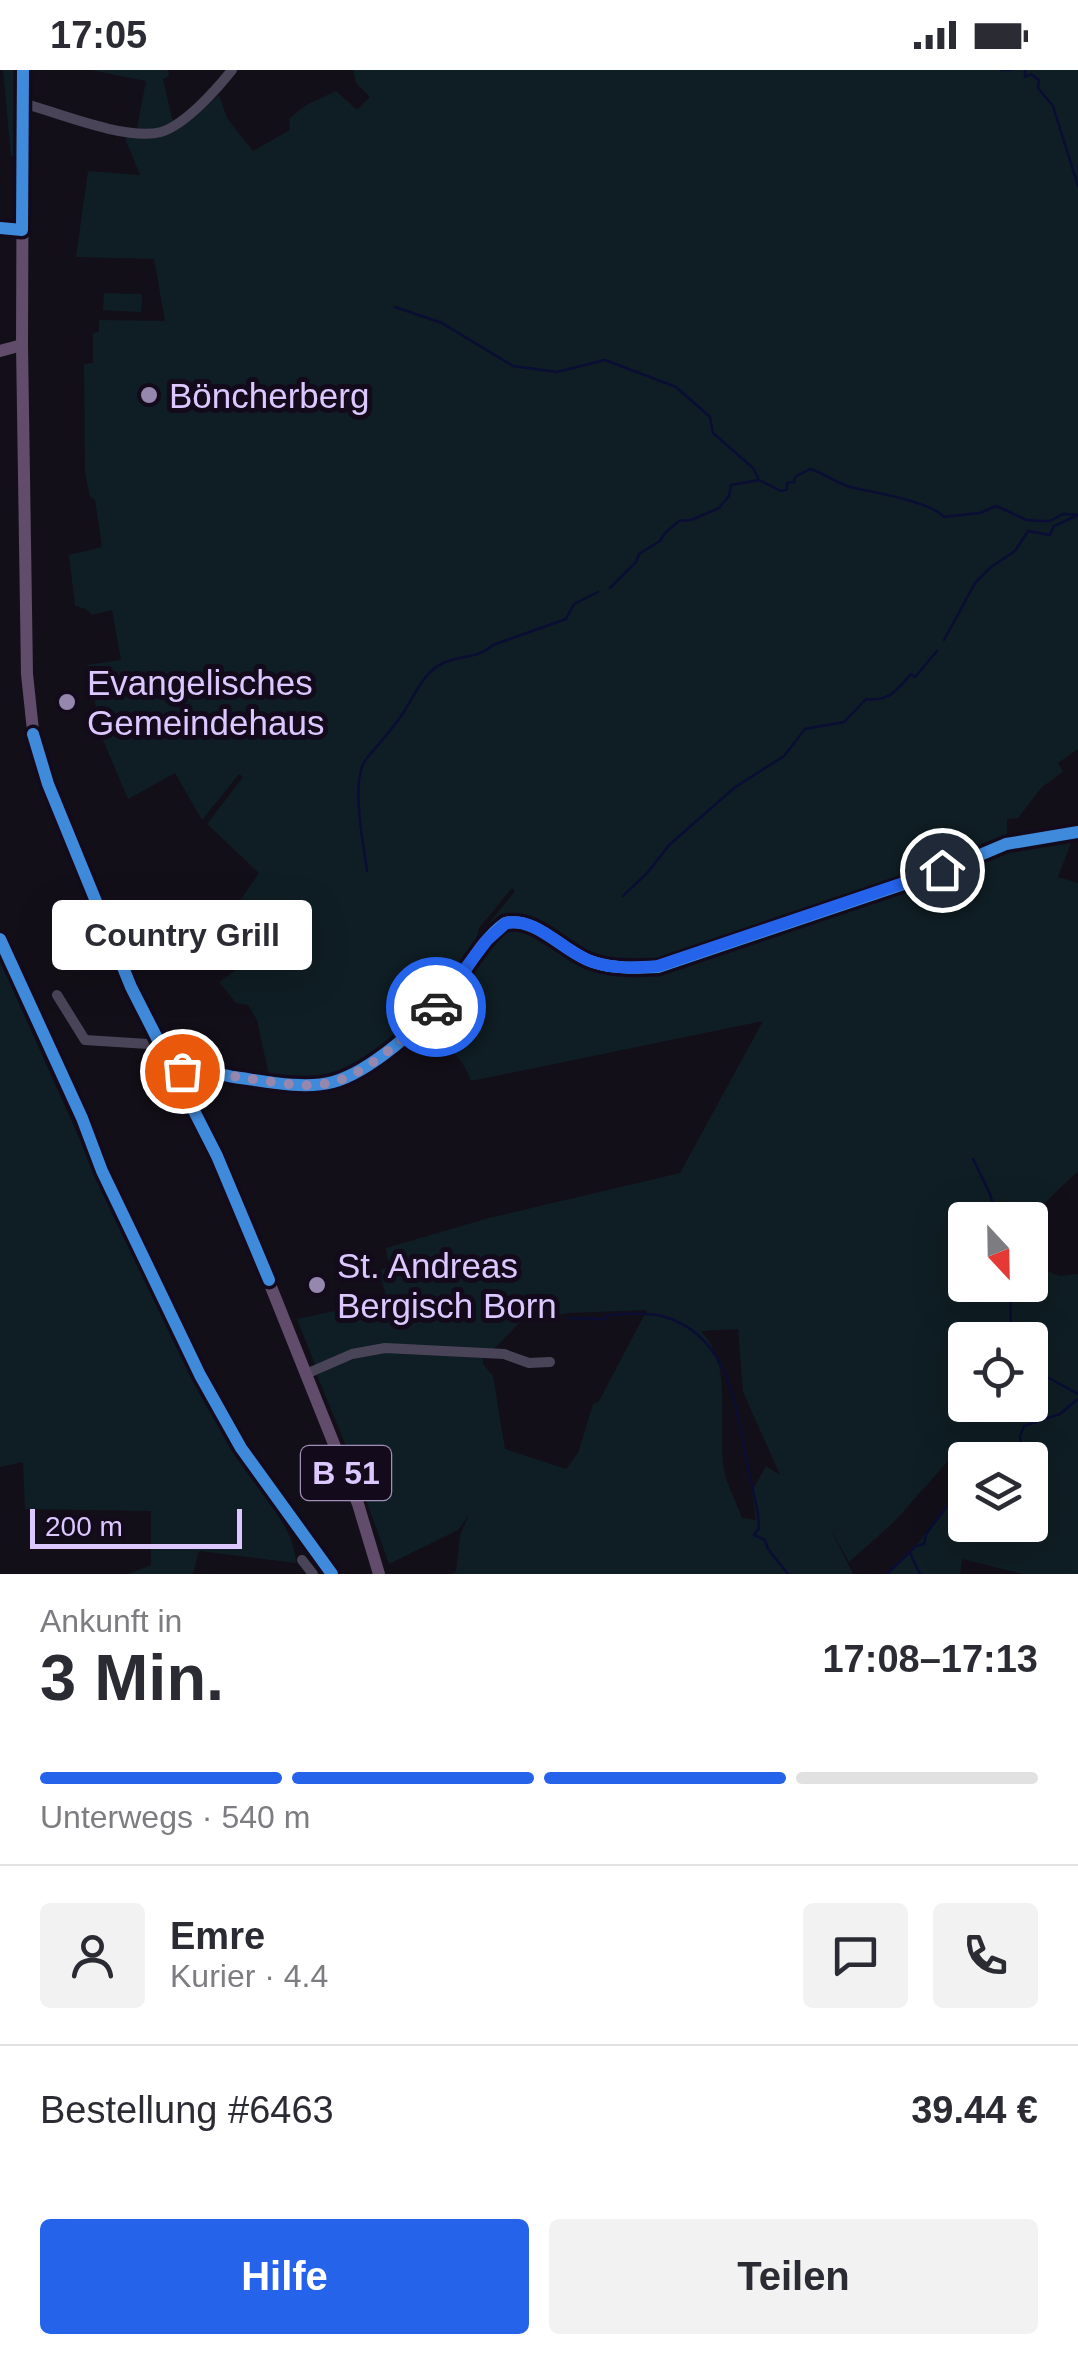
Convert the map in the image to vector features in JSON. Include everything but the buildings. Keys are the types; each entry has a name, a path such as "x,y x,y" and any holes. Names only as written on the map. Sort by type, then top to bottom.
{"main road":[{"name":"B 51","path":"23,70 22,344 28,674 33,734 48,784 115,950 224,1172 364,1521 379,1574"},
{"path":"0,351 22,344"}],"street":[{"path":"22,104 125,130 163,132 218,88 232,70"},
{"path":"0,228 22,230"},
{"path":"174,1075 196,1069 242,1078 312,1084 339,1080 374,1059 424,1019 447,996 500,926 515,921 531,926 593,962 618,968 658,966 930,875 1006,844 1078,832"},
{"path":"57,995 85,1040 148,1044 156,1040"},
{"path":"306,1374 352,1354 386,1348 504,1354 529,1364 550,1362"},
{"path":"302,1560 312,1574"}],"shaded area":[{"path":"3,70 19,70 18,157 11,156"},
{"path":"91,70 168,70 169,76 163,79 172,118 179,129 219,95 227,118 253,151 290,130 289,119 306,105 336,91 357,110 370,97 356,83 353,70 1078,70 1078,749 1058,763 1063,772 1042,787 1018,818 1007,819 1007,840 952,863 657,964 617,963 586,954 523,919 483,940 486,927 515,891 512,888 479,928 473,952 447,994 412,1028 348,1072 332,1078 269,1076 257,1020 248,1005 236,1003 219,982 248,962 226,921 259,873 207,824 243,777 239,774 202,820 175,773 128,799 103,740 87,665 121,660 112,610 92,615 75,606 69,555 102,547 95,500 90,497 85,473 84,364 93,363 93,333 99,332 99,320 165,321 154,259 76,257 88,171 140,175 125,138 137,128 146,81"},
{"path":"104,293 142,294 141,312 103,310"},
{"path":"1074,835 1058,877 1078,883 1078,1171 1046,1202 948,1202 948,1302 1048,1302 1048,1271 1060,1276 1078,1274 1078,1574 1023,1574 962,1559 960,1574 889,1574 948,1502 948,1542 1048,1542 1048,1442 948,1442 948,1461 894,1522 849,1562 829,1526 853,1574 451,1574 456,1572 460,1535 469,1515 458,1530 389,1564 317,1375 378,1354 418,1352 483,1358 493,1376 505,1449 566,1469 578,1453 593,1404 599,1401 647,1310 569,1313 521,1321 491,1352 386,1346 316,1367 297,1319 339,1310 391,1313 379,1271 389,1266 386,1248 489,1218 680,1173 763,1021 471,1081 462,1062 448,1049 431,1040 410,1036 499,932 511,928 543,936 584,963 632,971 996,850","holes":["738,1329 743,1392 780,1475 766,1466 752,1491 756,1520 742,1518 725,1474 718,1362 701,1331"]},
{"path":"0,961 168,1326 238,1459 288,1533 296,1563 199,1551 193,1574 128,1574 151,1565 151,1511 25,1509 23,1462 0,1467"}],"waterway":[{"path":"1002,70 1011,70"},
{"path":"1025,70 1025,77 1031,74 1039,80 1038,88 1053,106 1078,186"},
{"path":"395,307 442,323 513,366 557,372 605,360 676,387 710,417 713,433 753,468 758,478"},
{"path":"610,588 639,554 660,541 679,521 719,508 729,496 731,485 759,480 781,491 810,469 848,486 915,502 944,517 980,513 996,506 1027,520 1050,521 1063,514 1078,515"},
{"path":"944,640 975,583 1015,551 1028,531 1050,535 1054,526 1078,515"},
{"path":"367,871 358,796 362,768 425,678 443,663 481,653 566,619 574,604 598,592"},
{"path":"623,896 669,845 734,788 784,756 805,729 844,722 866,699 887,697 911,674 915,677 937,651"},
{"path":"973,1159 992,1202"},
{"path":"1010,1302 1011,1322"},
{"path":"569,1318 662,1316 683,1325 713,1352 737,1411 758,1514 759,1528 754,1535 765,1540 788,1574"},
{"path":"1049,1378 1078,1394"},
{"path":"1021,1442 1024,1426 1060,1414 1078,1399"},
{"path":"887,1574 916,1546 924,1544 926,1534 948,1505"},
{"path":"910,1553 920,1574"}],"cycle path":[{"path":"0,228 22,230 23,70"},
{"path":"33,734 48,784 131,987 217,1156 269,1280"},
{"path":"174,1075 197,1070 309,1085 348,1077 395,1046 425,1019 488,938 505,923 528,925 593,962 617,967 658,967 942,871 1006,844 1078,832"},
{"path":"0,939 82,1118 102,1171 200,1375 241,1448 332,1574"}],"way so far":[{"path":"182,1071 200,1069 242,1078 312,1084 333,1082 393,1046 436,1007"}],"place":[{"name":"Böncherberg","path":"149,395"},
{"name":"Evangelisches Gemeindehaus","path":"67,702"},
{"name":"Country Grill","path":"182,1071"},
{"name":"St. Andreas Bergisch Born","path":"317,1285"}],"route":[{"path":"436,1007 487,940 506,923 525,923 593,962 618,968 658,966 942,870"}]}
